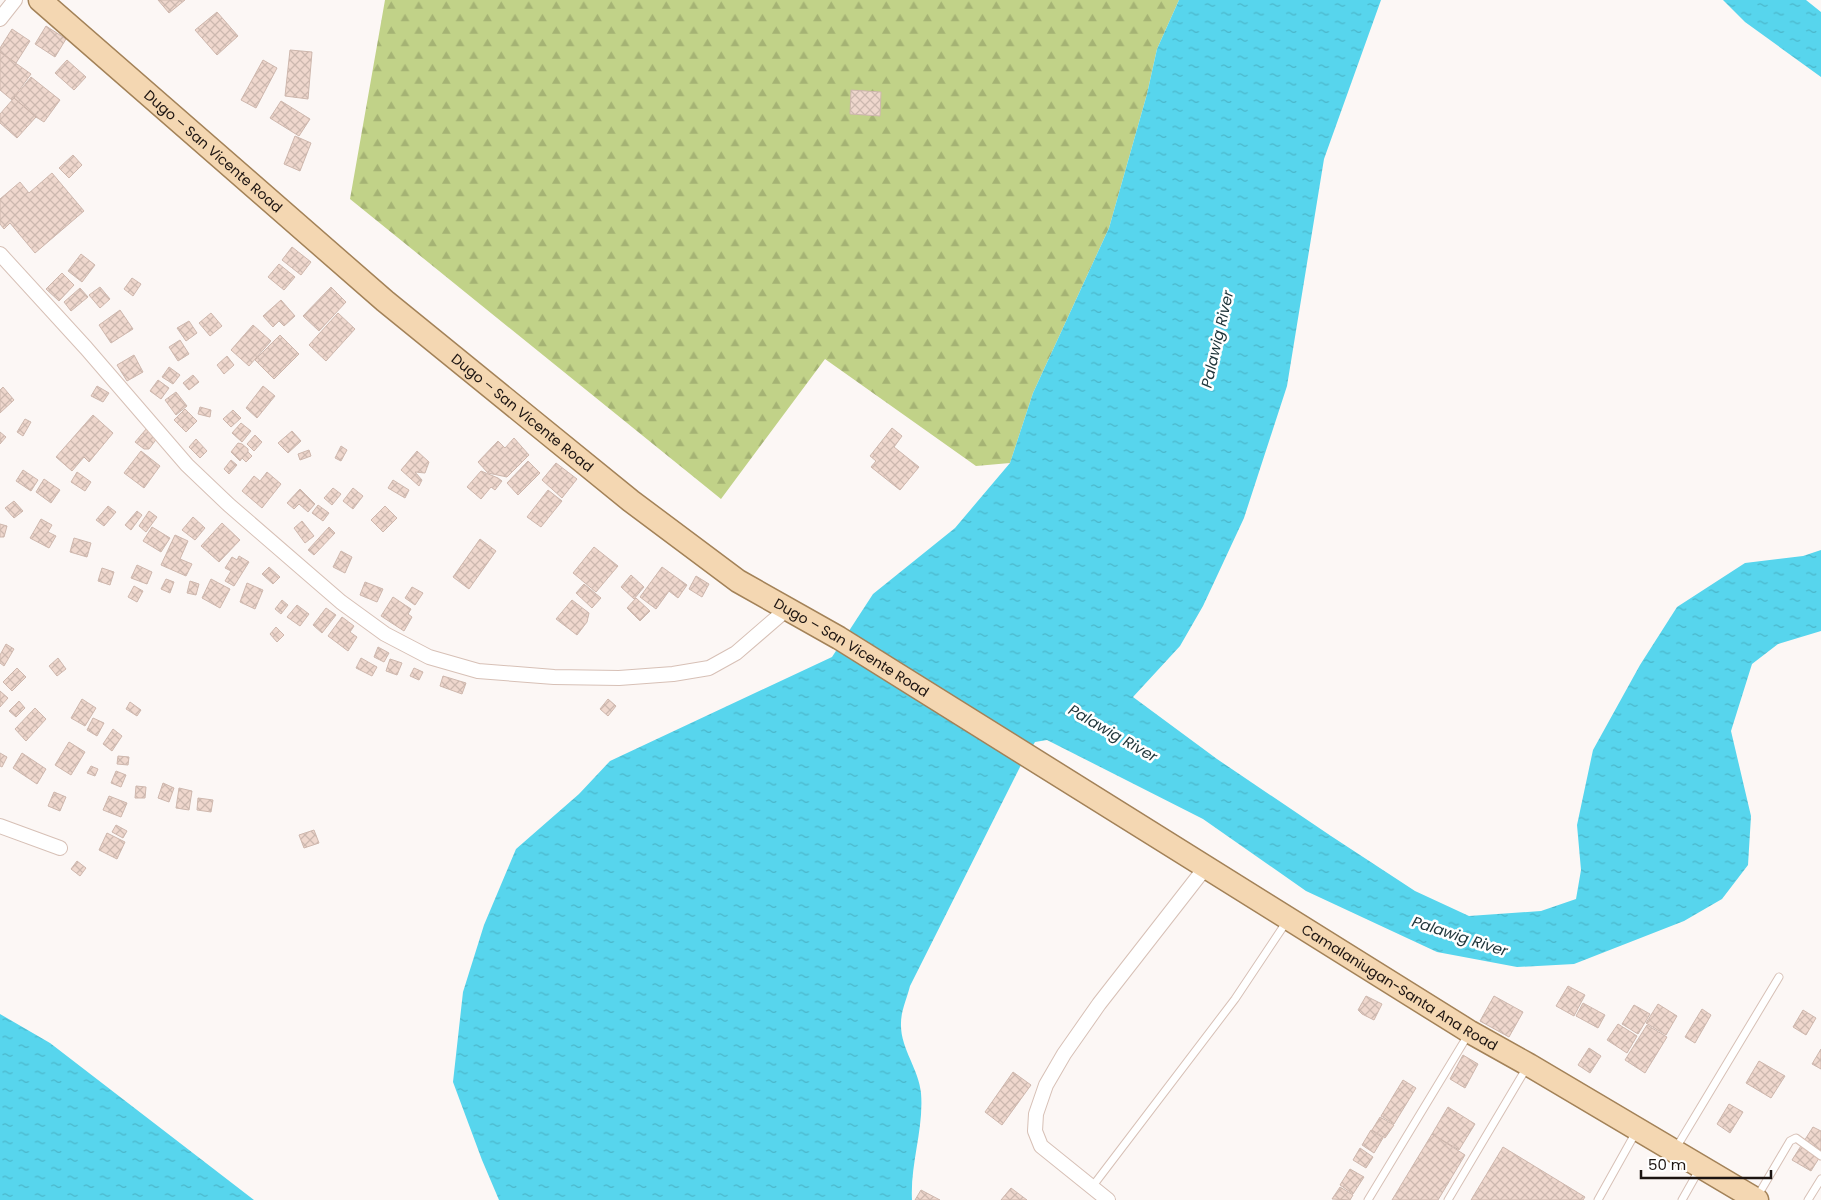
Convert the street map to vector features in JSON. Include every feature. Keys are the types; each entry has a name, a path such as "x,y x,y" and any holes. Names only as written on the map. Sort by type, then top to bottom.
{"main road":[{"name":"Dugo – San Vicente Road","path":"40,0 393,307 631,500 738,581 839,638 1046,769"},
{"name":"Camalaniugan-Santa Ana Road","path":"1046,769 1470,1032 1757,1200"}],"street":[{"path":"0,19 15,0"},
{"path":"0,254 86,348 187,465 229,505 341,602 385,634 429,657 478,671 554,677 619,678 673,674 709,668 736,653 787,609"},
{"path":"0,826 60,848"},
{"path":"1108,1200 1041,1146 1035,1131 1036,1114 1046,1085 1064,1054 1099,1004 1205,868"}],"lane":[{"path":"1092,1187 1235,998 1289,919"},
{"path":"1674,1152 1779,977"},
{"path":"1368,1200 1470,1032"},
{"path":"1448,1200 1529,1065"},
{"path":"1598,1200 1638,1130"},
{"path":"1757,1200 1790,1141 1796,1138 1821,1156"},
{"path":"1682,1200 1701,1167"},
{"path":"1808,1200 1821,1179"}],"green space":[{"path":"385,0 1179,0 1157,49 1147,94 1109,228 1033,393 1010,463 976,466 825,359 721,499 350,199"}],"water":[{"name":"Palawig River","path":"1179,0 1381,0 1324,159 1287,386 1244,518 1203,606 1180,646 1133,697 1217,759 1415,891 1469,916 1541,911 1576,899 1581,870 1577,825 1593,750 1640,665 1677,607 1745,563 1803,556 1821,550 1821,631 1778,644 1752,664 1731,731 1751,816 1748,865 1722,899 1684,921 1574,964 1517,967 1437,952 1306,891 1203,819 1047,740 1035,742 1020,767 910,986 903,1009 901,1032 920,1084 921,1093 921,1120 913,1173 912,1200 499,1200 453,1082 463,992 484,925 516,849 579,794 610,761 832,657 873,594 955,528 1010,463 1033,393 1109,228 1147,94 1157,49"},
{"path":"1723,0 1806,0 1821,12 1821,77 1745,22"},
{"path":"0,1014 50,1043 254,1200 0,1200"}],"building":[{"path":"158,0 185,0 169,13"},
{"path":"217,12 238,36 217,55 195,30"},
{"path":"46,26 66,39 55,57 35,44"},
{"path":"12,29 30,41 16,63 0,52 0,48"},
{"path":"290,50 312,52 308,99 285,96"},
{"path":"0,52 31,74 12,100 0,90"},
{"path":"67,60 86,77 74,90 55,73"},
{"path":"263,60 277,68 256,108 241,100"},
{"path":"31,77 60,100 44,122 14,98"},
{"path":"851,90 881,92 880,116 850,114"},
{"path":"14,98 36,117 17,138 0,123 0,114"},
{"path":"281,101 310,119 299,136 270,118"},
{"path":"295,136 311,143 300,171 284,164"},
{"path":"73,155 82,165 69,178 59,168"},
{"path":"52,173 84,211 35,253 10,223 4,229 0,224 0,199 20,182 29,193"},
{"path":"292,247 311,262 301,275 282,260"},
{"path":"81,254 95,265 82,282 68,271"},
{"path":"279,264 295,277 284,290 268,277"},
{"path":"62,273 74,285 59,301 46,289"},
{"path":"132,278 141,284 133,296 124,289"},
{"path":"100,287 110,299 100,308 89,295"},
{"path":"331,287 346,302 319,331 303,316"},
{"path":"80,288 88,297 71,311 64,302"},
{"path":"281,300 295,316 284,326 279,321 273,327 263,316"},
{"path":"120,310 133,329 111,343 99,325"},
{"path":"211,313 222,326 210,336 199,323"},
{"path":"338,313 355,329 326,361 309,345"},
{"path":"189,321 197,333 186,341 177,328"},
{"path":"253,325 271,341 249,366 231,350"},
{"path":"280,335 299,354 274,379 255,360"},
{"path":"180,340 189,354 178,361 169,347"},
{"path":"134,355 143,372 127,381 117,365"},
{"path":"227,356 234,365 224,374 217,365"},
{"path":"169,367 180,375 173,384 162,377"},
{"path":"193,375 199,382 189,390 183,383"},
{"path":"158,380 169,388 161,399 150,391"},
{"path":"97,386 109,393 103,402 91,396"},
{"path":"263,386 275,396 257,418 246,408"},
{"path":"3,387 14,400 0,413 0,390"},
{"path":"176,392 187,406 176,415 165,400"},
{"path":"200,407 211,410 210,417 198,414"},
{"path":"185,409 197,421 186,432 174,420"},
{"path":"233,410 241,418 231,427 223,419"},
{"path":"93,415 113,433 89,462 84,457 72,471 56,457"},
{"path":"25,419 31,422 23,436 17,432"},
{"path":"241,423 251,431 242,442 232,433"},
{"path":"147,428 158,437 149,449 144,449 135,442"},
{"path":"892,428 902,436 894,447 919,467 900,490 871,467 876,461 870,456"},
{"path":"292,431 301,441 288,453 278,443"},
{"path":"0,432 6,437 0,444"},
{"path":"255,435 262,442 254,451 247,444"},
{"path":"514,438 529,455 507,477 488,473 478,462 498,441 505,448"},
{"path":"196,439 207,451 200,458 189,447"},
{"path":"238,443 248,449 252,456 246,462 242,458 240,461 231,452"},
{"path":"341,446 347,450 341,461 335,458"},
{"path":"309,450 311,456 300,460 298,454"},
{"path":"141,451 160,466 144,488 124,473"},
{"path":"417,451 429,462 425,473 415,472 422,480 419,486 401,470"},
{"path":"231,460 237,465 229,474 224,469"},
{"path":"528,461 540,473 518,495 507,483"},
{"path":"556,463 577,479 562,498 542,480"},
{"path":"23,470 38,480 31,491 16,481"},
{"path":"481,471 502,481 495,490 491,487 481,499 467,487"},
{"path":"77,472 91,482 85,491 71,482"},
{"path":"267,472 281,484 262,508 242,491 254,476 260,481"},
{"path":"44,479 60,490 51,503 36,492"},
{"path":"393,480 409,490 405,498 388,488"},
{"path":"333,488 341,494 332,505 324,498"},
{"path":"353,488 363,496 353,509 343,501"},
{"path":"300,489 315,504 308,512 299,504 294,509 287,503"},
{"path":"548,490 562,501 541,527 527,517"},
{"path":"14,501 23,511 14,518 5,508"},
{"path":"318,505 329,513 323,521 312,513"},
{"path":"108,506 116,512 104,526 96,520"},
{"path":"385,506 397,518 383,532 371,520"},
{"path":"137,511 142,515 131,530 125,525"},
{"path":"149,511 157,517 146,532 139,526"},
{"path":"193,517 205,528 195,540 182,530"},
{"path":"41,519 52,525 48,532 56,536 49,548 30,538"},
{"path":"302,521 314,536 305,543 294,528"},
{"path":"222,523 240,540 219,562 201,546"},
{"path":"0,524 7,526 4,537 0,537"},
{"path":"152,527 170,538 161,552 143,541"},
{"path":"329,527 335,533 314,555 308,550"},
{"path":"175,535 188,541 180,559 192,564 186,576 161,565"},
{"path":"74,538 91,543 87,557 70,552"},
{"path":"480,539 496,551 469,589 453,577"},
{"path":"594,547 618,566 596,592 573,573"},
{"path":"341,551 352,557 345,573 333,567"},
{"path":"239,556 249,562 234,586 225,581 231,571 225,568 232,557 237,560"},
{"path":"137,565 152,572 147,584 131,578"},
{"path":"269,567 280,577 273,584 262,574"},
{"path":"662,567 687,585 678,598 669,591 656,609 640,597"},
{"path":"102,568 114,572 110,585 98,581"},
{"path":"631,575 644,587 634,599 621,587"},
{"path":"696,576 709,584 702,597 689,589"},
{"path":"166,579 174,582 170,593 161,589"},
{"path":"211,579 230,589 220,608 202,598"},
{"path":"190,581 199,584 196,595 187,593"},
{"path":"365,582 383,589 377,602 360,595"},
{"path":"247,583 263,590 255,609 240,602"},
{"path":"584,584 601,598 592,608 576,593"},
{"path":"134,586 143,591 137,602 128,597"},
{"path":"412,587 423,593 415,605 405,598"},
{"path":"393,597 411,609 408,614 412,617 404,631 381,616"},
{"path":"636,598 650,611 640,621 627,608"},
{"path":"282,600 288,605 281,614 275,609"},
{"path":"572,600 589,613 587,622 577,635 556,619"},
{"path":"297,605 309,614 300,626 287,617"},
{"path":"326,608 336,615 322,633 313,625"},
{"path":"342,617 354,626 350,632 357,637 348,651 328,636"},
{"path":"276,627 284,635 277,642 270,634"},
{"path":"6,644 14,649 4,666 0,663 0,655"},
{"path":"378,647 389,653 384,662 374,657"},
{"path":"58,658 66,669 57,676 49,666"},
{"path":"361,658 377,667 372,676 356,668"},
{"path":"390,659 402,663 397,675 386,671"},
{"path":"17,668 26,677 12,691 3,682"},
{"path":"414,668 423,672 419,680 410,676"},
{"path":"443,676 466,683 462,694 440,686"},
{"path":"0,691 8,698 0,707"},
{"path":"82,699 96,708 85,726 71,718"},
{"path":"608,699 616,706 608,716 600,709"},
{"path":"19,701 25,708 16,717 9,711"},
{"path":"130,702 141,710 137,716 126,709"},
{"path":"35,708 46,719 26,741 15,729"},
{"path":"93,718 104,723 97,736 87,730"},
{"path":"113,729 122,736 112,751 103,744"},
{"path":"69,742 85,752 71,775 55,765"},
{"path":"0,753 7,757 2,767 0,766"},
{"path":"22,753 46,769 37,784 13,768"},
{"path":"118,756 129,757 128,765 117,764"},
{"path":"91,766 98,769 95,776 87,773"},
{"path":"116,771 126,775 121,787 111,783"},
{"path":"163,783 174,788 169,802 158,798"},
{"path":"136,786 146,787 145,798 135,798"},
{"path":"179,788 192,791 189,810 176,808"},
{"path":"54,792 66,797 60,811 48,806"},
{"path":"109,796 127,803 121,817 103,810"},
{"path":"198,798 213,800 211,812 197,810"},
{"path":"116,825 127,831 123,838 112,832"},
{"path":"314,830 319,843 304,848 299,835"},
{"path":"107,833 125,842 117,859 99,850"},
{"path":"77,861 86,868 80,876 71,869"},
{"path":"1568,986 1585,995 1574,1016 1556,1006"},
{"path":"1366,996 1382,1004 1374,1020 1358,1010"},
{"path":"1494,996 1523,1012 1509,1037 1480,1021"},
{"path":"1583,1003 1605,1015 1598,1028 1576,1016"},
{"path":"1658,1004 1677,1016 1666,1035 1646,1023"},
{"path":"1634,1005 1650,1014 1638,1034 1622,1024"},
{"path":"1702,1009 1711,1015 1695,1043 1685,1037"},
{"path":"1803,1010 1816,1018 1806,1035 1793,1027"},
{"path":"1618,1024 1637,1036 1627,1053 1607,1040"},
{"path":"1647,1025 1667,1037 1645,1073 1625,1060"},
{"path":"1589,1048 1601,1056 1590,1073 1578,1065"},
{"path":"1821,1049 1821,1069 1812,1064"},
{"path":"1463,1055 1478,1064 1465,1088 1450,1079"},
{"path":"1759,1061 1785,1076 1771,1098 1746,1083"},
{"path":"1013,1072 1031,1085 1002,1125 985,1112"},
{"path":"1403,1080 1416,1088 1394,1124 1381,1116"},
{"path":"1729,1104 1743,1112 1730,1133 1717,1124"},
{"path":"1448,1107 1475,1124 1459,1150 1432,1134"},
{"path":"1380,1117 1394,1125 1385,1138 1372,1130"},
{"path":"1813,1127 1821,1131 1821,1155 1811,1171 1792,1160"},
{"path":"1371,1130 1383,1138 1374,1153 1362,1145"},
{"path":"1432,1134 1465,1155 1438,1200 1392,1200"},
{"path":"1503,1147 1585,1197 1583,1200 1471,1200"},
{"path":"1360,1148 1373,1157 1366,1168 1353,1160"},
{"path":"1350,1169 1364,1177 1353,1194 1340,1185"},
{"path":"1340,1187 1353,1195 1350,1200 1332,1199"},
{"path":"1011,1188 1027,1200 1001,1200"},
{"path":"921,1190 940,1200 915,1200"}]}
